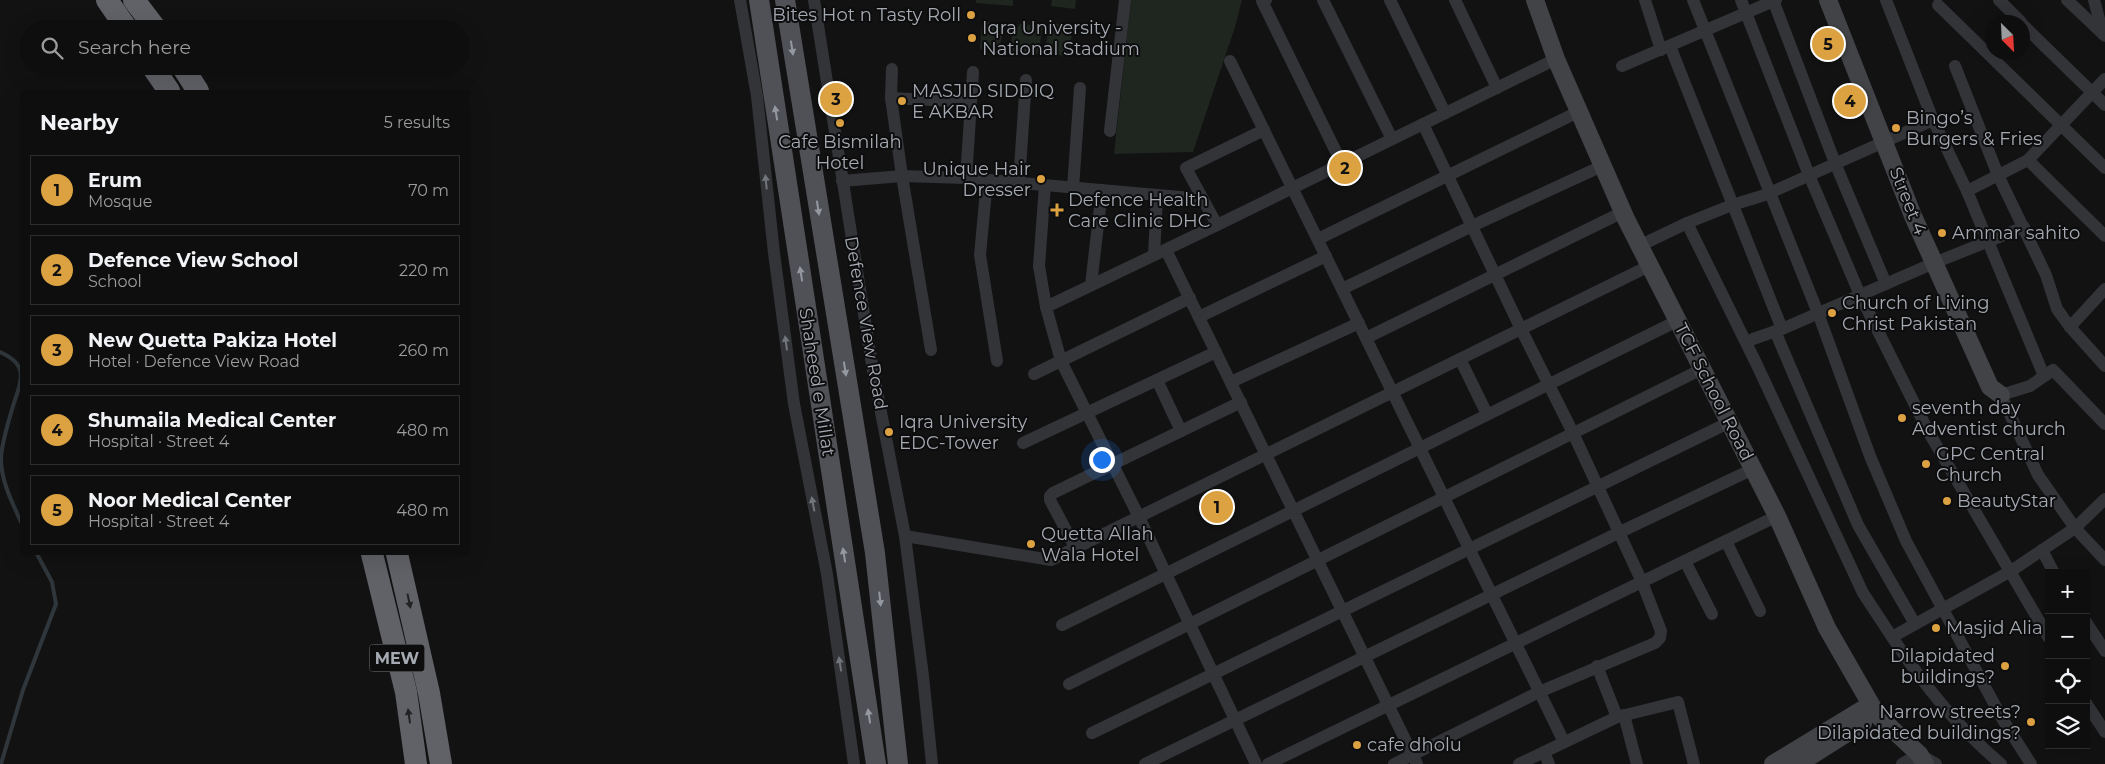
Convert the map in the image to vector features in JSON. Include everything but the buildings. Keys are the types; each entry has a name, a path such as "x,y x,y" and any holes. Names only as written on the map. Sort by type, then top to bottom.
{"highway":[{"path":"107,0 121,20"},
{"path":"134,0 149,20"},
{"path":"158,75 168,90"},
{"path":"188,75 197,90"},
{"name":"MEW","path":"372,555 406,692 416,764"},
{"name":"MEW","path":"397,555 428,693 441,764"}],"main road":[{"name":"Shaheed e Millat","path":"758,0 876,764"},
{"name":"Shaheed e Millat","path":"784,0 875,553 898,764"}],"street":[{"path":"740,0 757,96 774,253 794,404 827,574 854,764"},
{"name":"Defence View Road","path":"814,0 873,371 905,536 932,764"},
{"path":"1110,131 1125,0"},
{"path":"1266,0 1262,1 1342,164"},
{"path":"1323,0 1392,139"},
{"path":"1390,0 1445,113"},
{"path":"1455,0 1497,88"},
{"name":"TCF School Road","path":"1535,0 1556,59 1622,212 1646,242 1650,266 1778,516 1827,628 1873,710 1922,759"},
{"path":"1645,0 1732,205 1778,330 1858,525 1915,624"},
{"path":"1693,0 1818,313 1874,465 1906,540 2003,720 2031,764"},
{"path":"1622,66 1706,30 1743,6 1774,0 1835,164 1886,284"},
{"name":"Street 4","path":"1828,0 1934,263 1990,387 2001,395"},
{"path":"1886,0 1933,120 1967,191 2044,376"},
{"path":"1999,0 2014,15"},
{"path":"2067,0 2104,36"},
{"path":"2094,0 2104,36"},
{"path":"1938,5 2105,168"},
{"path":"1743,6 1809,175 1860,295 1928,430 2045,631"},
{"path":"2030,31 2105,105"},
{"path":"1046,307 1556,59"},
{"path":"1230,61 1564,742"},
{"path":"1954,66 1998,175 2046,275 2057,309 2070,327 2105,366"},
{"path":"892,69 891,98 931,350"},
{"path":"966,178 973,72"},
{"path":"1967,191 2028,160 2105,79"},
{"path":"1019,182 1026,80"},
{"path":"1073,188 1080,88"},
{"path":"891,98 971,102"},
{"path":"1318,239 1578,112"},
{"path":"1646,242 1732,205 1770,193 1933,120"},
{"path":"1394,764 1415,759 1539,692 1597,666 1656,643 1660,638 1661,631 1642,582 1573,432 1521,329 1423,124"},
{"path":"1217,225 1186,168 1264,130"},
{"path":"2028,160 2105,236"},
{"path":"1342,289 1602,166"},
{"path":"842,181 902,176 966,178 1204,199"},
{"path":"987,180 980,255 997,361"},
{"path":"1045,185 1039,266 1046,307 1062,361 1166,573 1188,624 1256,764"},
{"path":"1091,285 1102,190"},
{"path":"1154,256 1157,196"},
{"path":"1366,338 1622,212"},
{"path":"1687,223 1757,365 1863,592 1918,675 1944,708 2001,764"},
{"path":"1753,339 1934,263 2024,228"},
{"path":"1166,250 1415,759"},
{"path":"1199,317 1326,256"},
{"path":"905,536 1052,560 1650,266"},
{"path":"2070,327 2102,296"},
{"path":"1034,374 1190,298"},
{"path":"1062,624 1678,320"},
{"path":"1231,382 1359,323"},
{"path":"1023,443 1216,352"},
{"path":"1460,359 1487,414"},
{"path":"1069,684 1702,369"},
{"path":"2105,424 2053,370 2030,386 2001,395 2038,475 2075,528 2105,560"},
{"path":"1157,380 1181,431"},
{"path":"1076,549 1050,500 1050,496 1241,402"},
{"path":"1092,732 1730,422"},
{"path":"1145,764 1618,533 1754,469"},
{"path":"1892,637 2011,571 2075,528 2105,499"},
{"path":"1268,764 1778,516"},
{"path":"1726,541 1760,611"},
{"path":"2042,550 2052,569"},
{"path":"1685,561 1712,614"},
{"path":"2090,628 2105,651"},
{"path":"1597,666 1620,716 1637,764"},
{"path":"1519,764 1620,716 1678,702 1694,764"},
{"path":"2087,704 2105,732"},
{"path":"1773,764 1873,710"},
{"path":"1798,764 1873,710"},
{"path":"1544,752 1550,764"},
{"path":"1902,764 1922,759 1936,764"}],"shaded area":[{"path":"976,0 1013,0 1013,6 976,3"},
{"path":"1052,0 1076,0 1075,9 1051,6"},
{"path":"1131,0 1242,0 1235,27 1193,152 1114,154"},
{"path":"982,22 1004,24 999,51 980,49"},
{"path":"1049,23 1073,25 1069,56 1045,54"},
{"path":"1020,24 1043,26 1038,54 1009,52 1013,32"}],"waterway":[{"path":"0,352 16,362 20,371"},
{"path":"20,381 1,453 1,467 5,483 20,520"},
{"path":"1,764 23,690 56,604 52,582 38,555"}],"place":[{"name":"Bites Hot n Tasty Roll","path":"971,15"},
{"name":"Iqra University - National Stadium","path":"972,38"},
{"name":"Noor Medical Center","path":"1828,44"},
{"name":"New Quetta Pakiza Hotel","path":"836,99"},
{"name":"MASJID SIDDIQ E AKBAR","path":"902,101"},
{"name":"Shumaila Medical Center","path":"1850,101"},
{"name":"Cafe Bismilah Hotel","path":"840,123"},
{"name":"Bingo’s Burgers & Fries","path":"1896,128"},
{"name":"Defence View School","path":"1345,168"},
{"name":"Unique Hair Dresser","path":"1041,179"},
{"name":"Defence Health Care Clinic DHC","path":"1057,210"},
{"name":"Ammar sahito","path":"1942,233"},
{"name":"Church of Living Christ Pakistan","path":"1832,313"},
{"name":"seventh day Adventist church","path":"1902,418"},
{"name":"Iqra University EDC-Tower","path":"889,432"},
{"name":"GPC Central Church","path":"1926,464"},
{"name":"BeautyStar","path":"1947,501"},
{"name":"Erum","path":"1217,507"},
{"name":"Quetta Allah Wala Hotel","path":"1031,544"},
{"name":"Masjid Alia","path":"1936,628"},
{"name":"Dilapidated buildings?","path":"2005,666"},
{"name":"Narrow streets? Dilapidated buildings?","path":"2031,722"},
{"name":"cafe dholu","path":"1357,745"}]}
